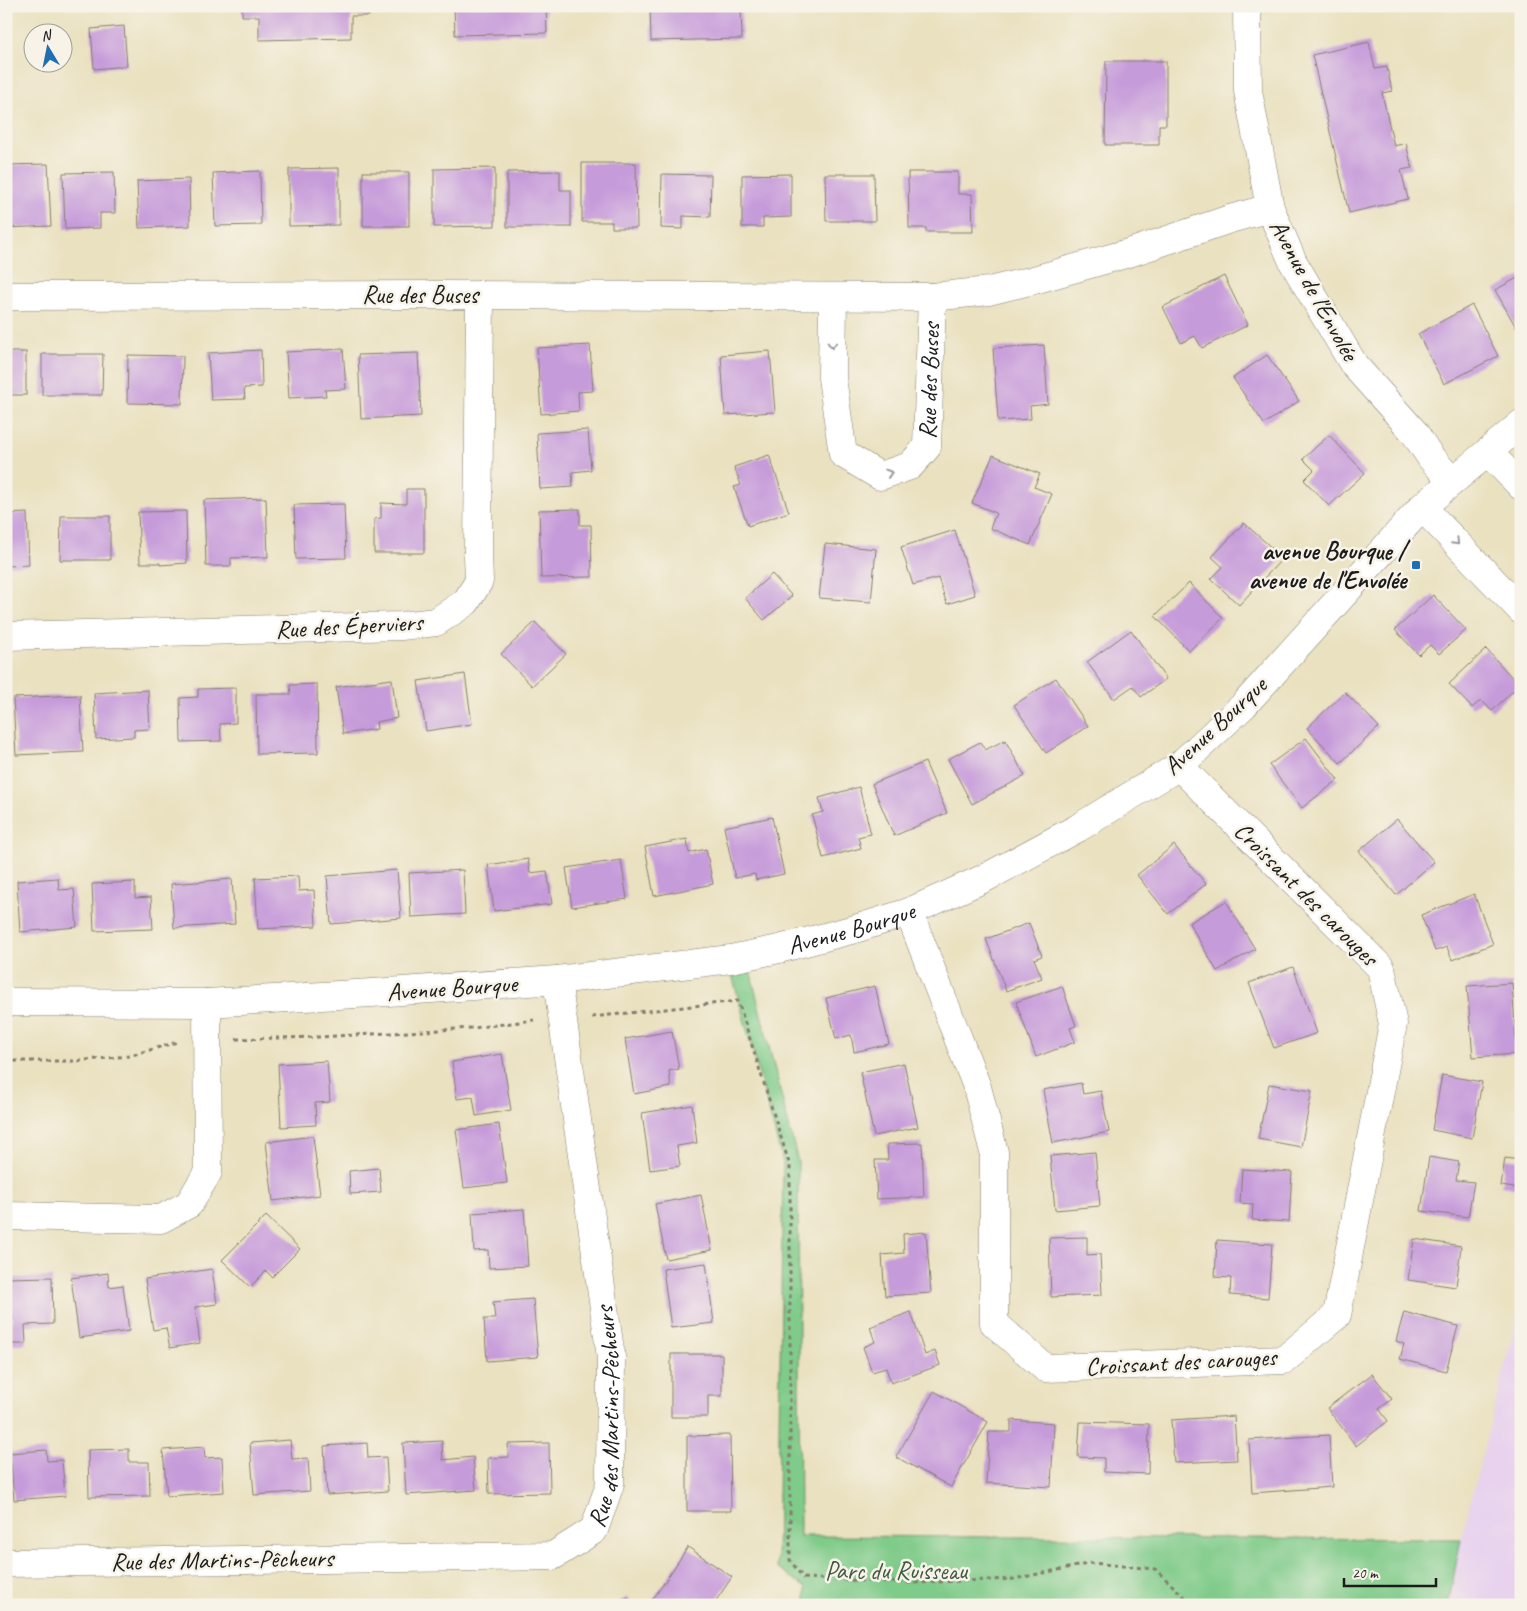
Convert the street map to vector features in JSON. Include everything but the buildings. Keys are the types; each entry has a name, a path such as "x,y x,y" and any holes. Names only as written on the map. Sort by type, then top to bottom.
{"street":[{"name":"Avenue de l'Envolée","path":"1247,6 1248,91 1270,208 1293,262 1354,365 1414,432 1431,458 1452,481"},
{"name":"Rue des Buses","path":"6,296 480,295 932,297 989,291 1034,280 1132,252 1230,219 1270,208"},
{"name":"Rue des Éperviers","path":"6,636 400,626 436,622 466,602 479,580 480,295"},
{"name":"Rue des Buses","path":"833,297 832,378 843,454 880,476 910,466 927,447 932,297"},
{"name":"Avenue Bourque","path":"6,1002 207,1003 557,980 731,959 779,949 910,912 985,878 1078,828 1179,766 1244,705 1422,507 1521,424"},
{"path":"1488,452 1521,486"},
{"path":"1422,507 1521,610"},
{"name":"Croissant des carouges","path":"910,912 977,1087 994,1152 994,1323 1045,1368 1284,1360 1337,1315 1393,1024 1381,968 1179,766"},
{"name":"Rue des Martins-Pêcheurs","path":"6,1563 553,1556 594,1530 610,1484 611,1357 557,980"},
{"path":"6,1216 161,1219 189,1204 208,1172 207,1003"}],"path":[{"path":"595,1016 738,1001 790,1166 790,1560 803,1578 914,1583 1014,1579 1092,1563 1155,1569 1193,1605"},
{"path":"241,1039 398,1033 473,1028 527,1021"},
{"path":"6,1061 76,1061 129,1056 174,1043"}],"shaded area":[{"path":"1521,1302 1521,1605 1448,1605 1461,1539"}],"green space":[{"name":"Parc du Ruisseau","path":"750,970 798,1162 800,1536 1461,1539 1448,1605 806,1605 806,1588 777,1568 783,1163 732,975"}],"place":[{"name":"avenue Bourque / avenue de l'Envolée","path":"1416,565"}]}
